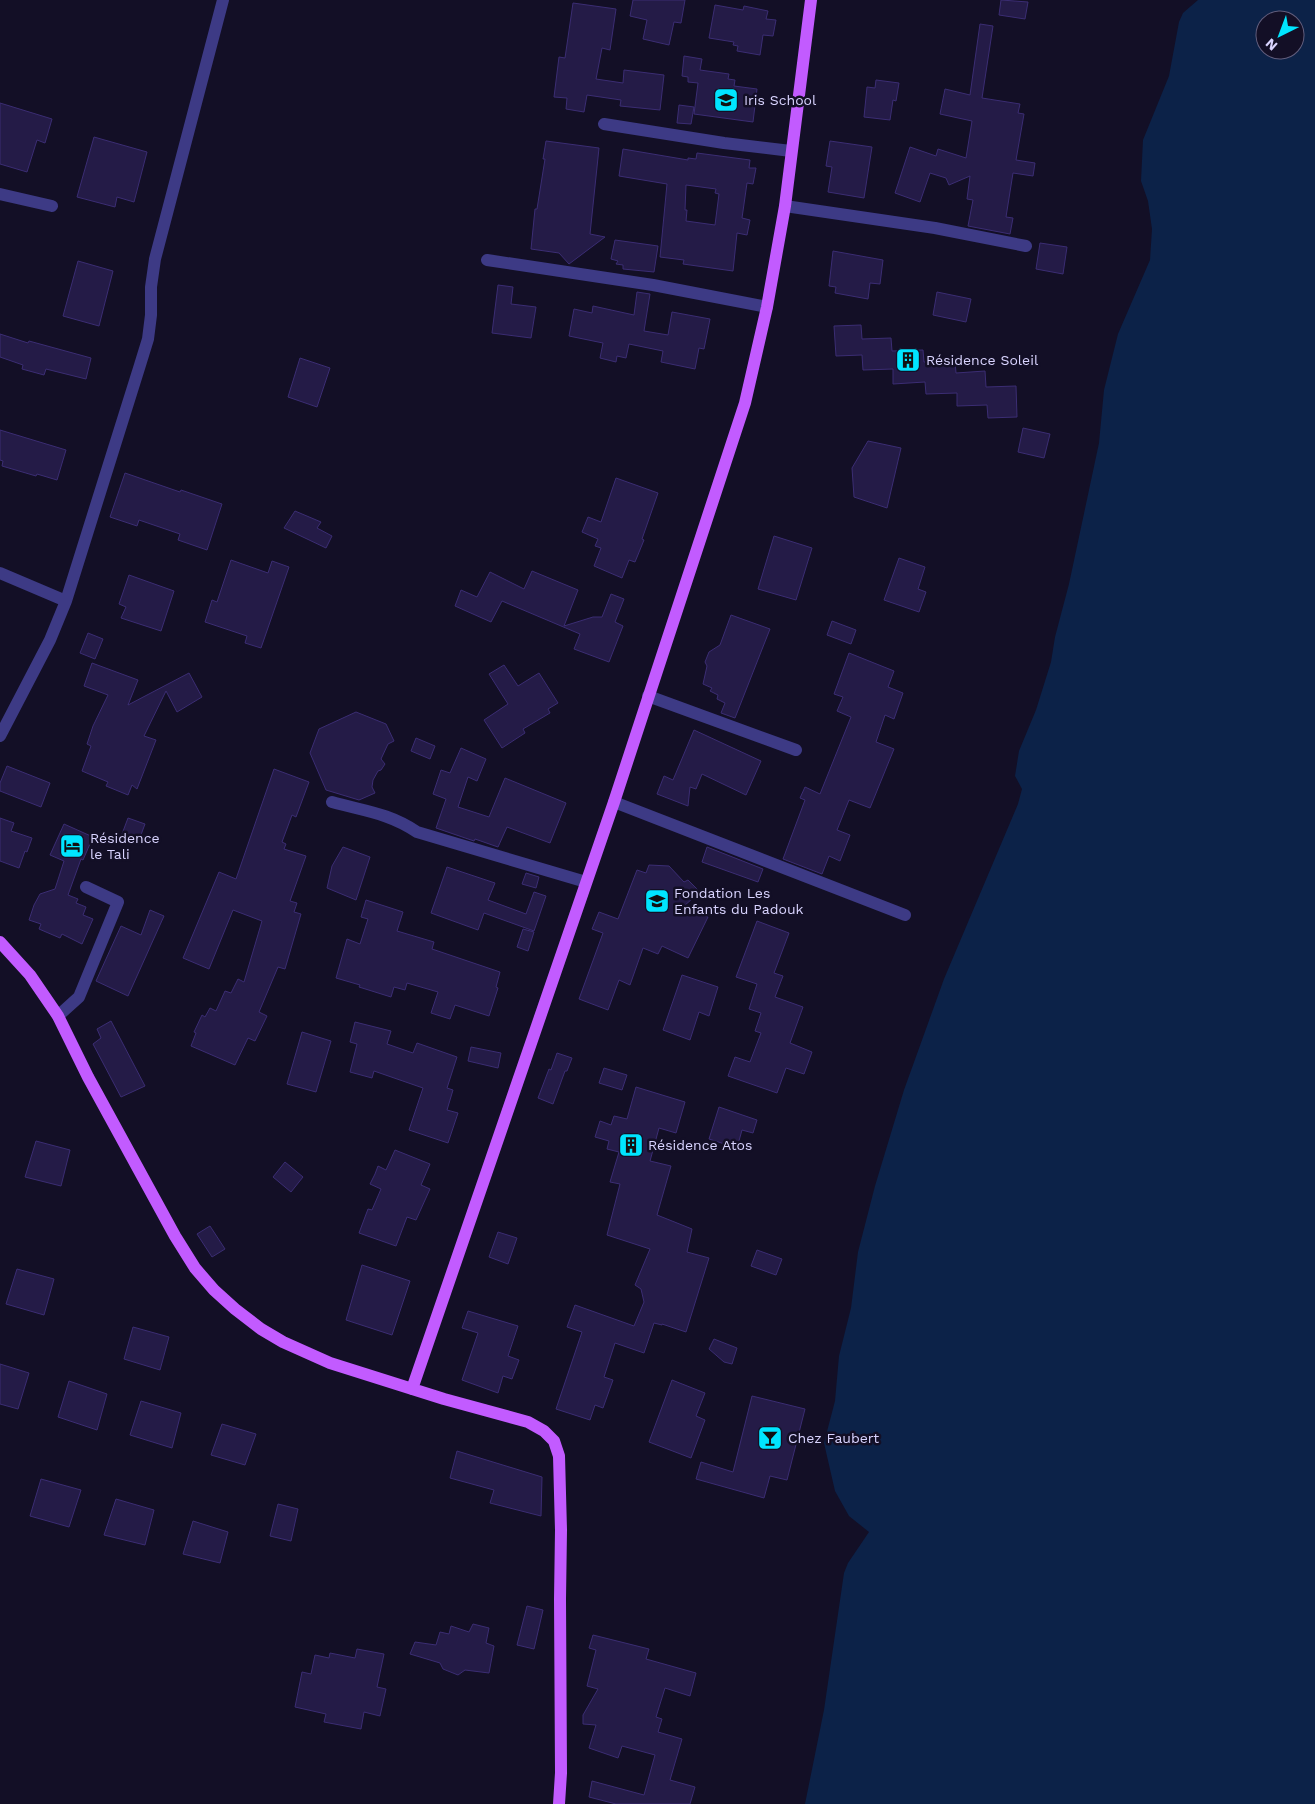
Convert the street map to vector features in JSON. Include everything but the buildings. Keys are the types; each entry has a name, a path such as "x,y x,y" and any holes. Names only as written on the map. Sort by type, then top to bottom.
{"main road":[{"path":"412,1389 614,802 745,403 767,307 784,206 811,0"},
{"path":"0,942 30,975 58,1016 88,1077 175,1236 196,1268 214,1290 235,1310 261,1328 304,1353 412,1389 528,1422 544,1431 554,1441 559,1456 561,1530 561,1773 559,1804"}],"street":[{"path":"0,736 50,640 66,601 148,339 151,315 151,287 155,259 223,0"},
{"path":"604,124 724,143 791,151"},
{"path":"0,194 52,206"},
{"path":"784,206 935,228 1026,246"},
{"path":"487,260 654,285 767,307"},
{"path":"0,573 66,601"},
{"path":"648,696 796,750"},
{"path":"332,802 366,812 383,814 407,824 417,832 586,882"},
{"path":"614,802 905,915"},
{"path":"58,1016 79,997 118,902 86,887"}],"water":[{"path":"1198,0 1315,0 1315,1804 805,1804 824,1710 844,1573 848,1563 869,1532 849,1516 835,1491 824,1443 835,1401 839,1356 851,1308 858,1252 875,1186 904,1090 944,979 1018,804 1022,789 1015,776 1019,751 1036,710 1051,662 1099,443 1104,390 1118,334 1150,260 1152,229 1148,201 1141,181 1143,140 1169,76 1179,22 1183,13"}],"place":[{"name":"Iris School","path":"726,100"},
{"name":"Résidence Soleil","path":"908,360"},
{"name":"Résidence le Tali","path":"72,846"},
{"name":"Fondation Les Enfants du Padouk","path":"657,901"},
{"name":"Résidence Atos","path":"631,1145"},
{"name":"Chez Faubert","path":"770,1438"}]}
